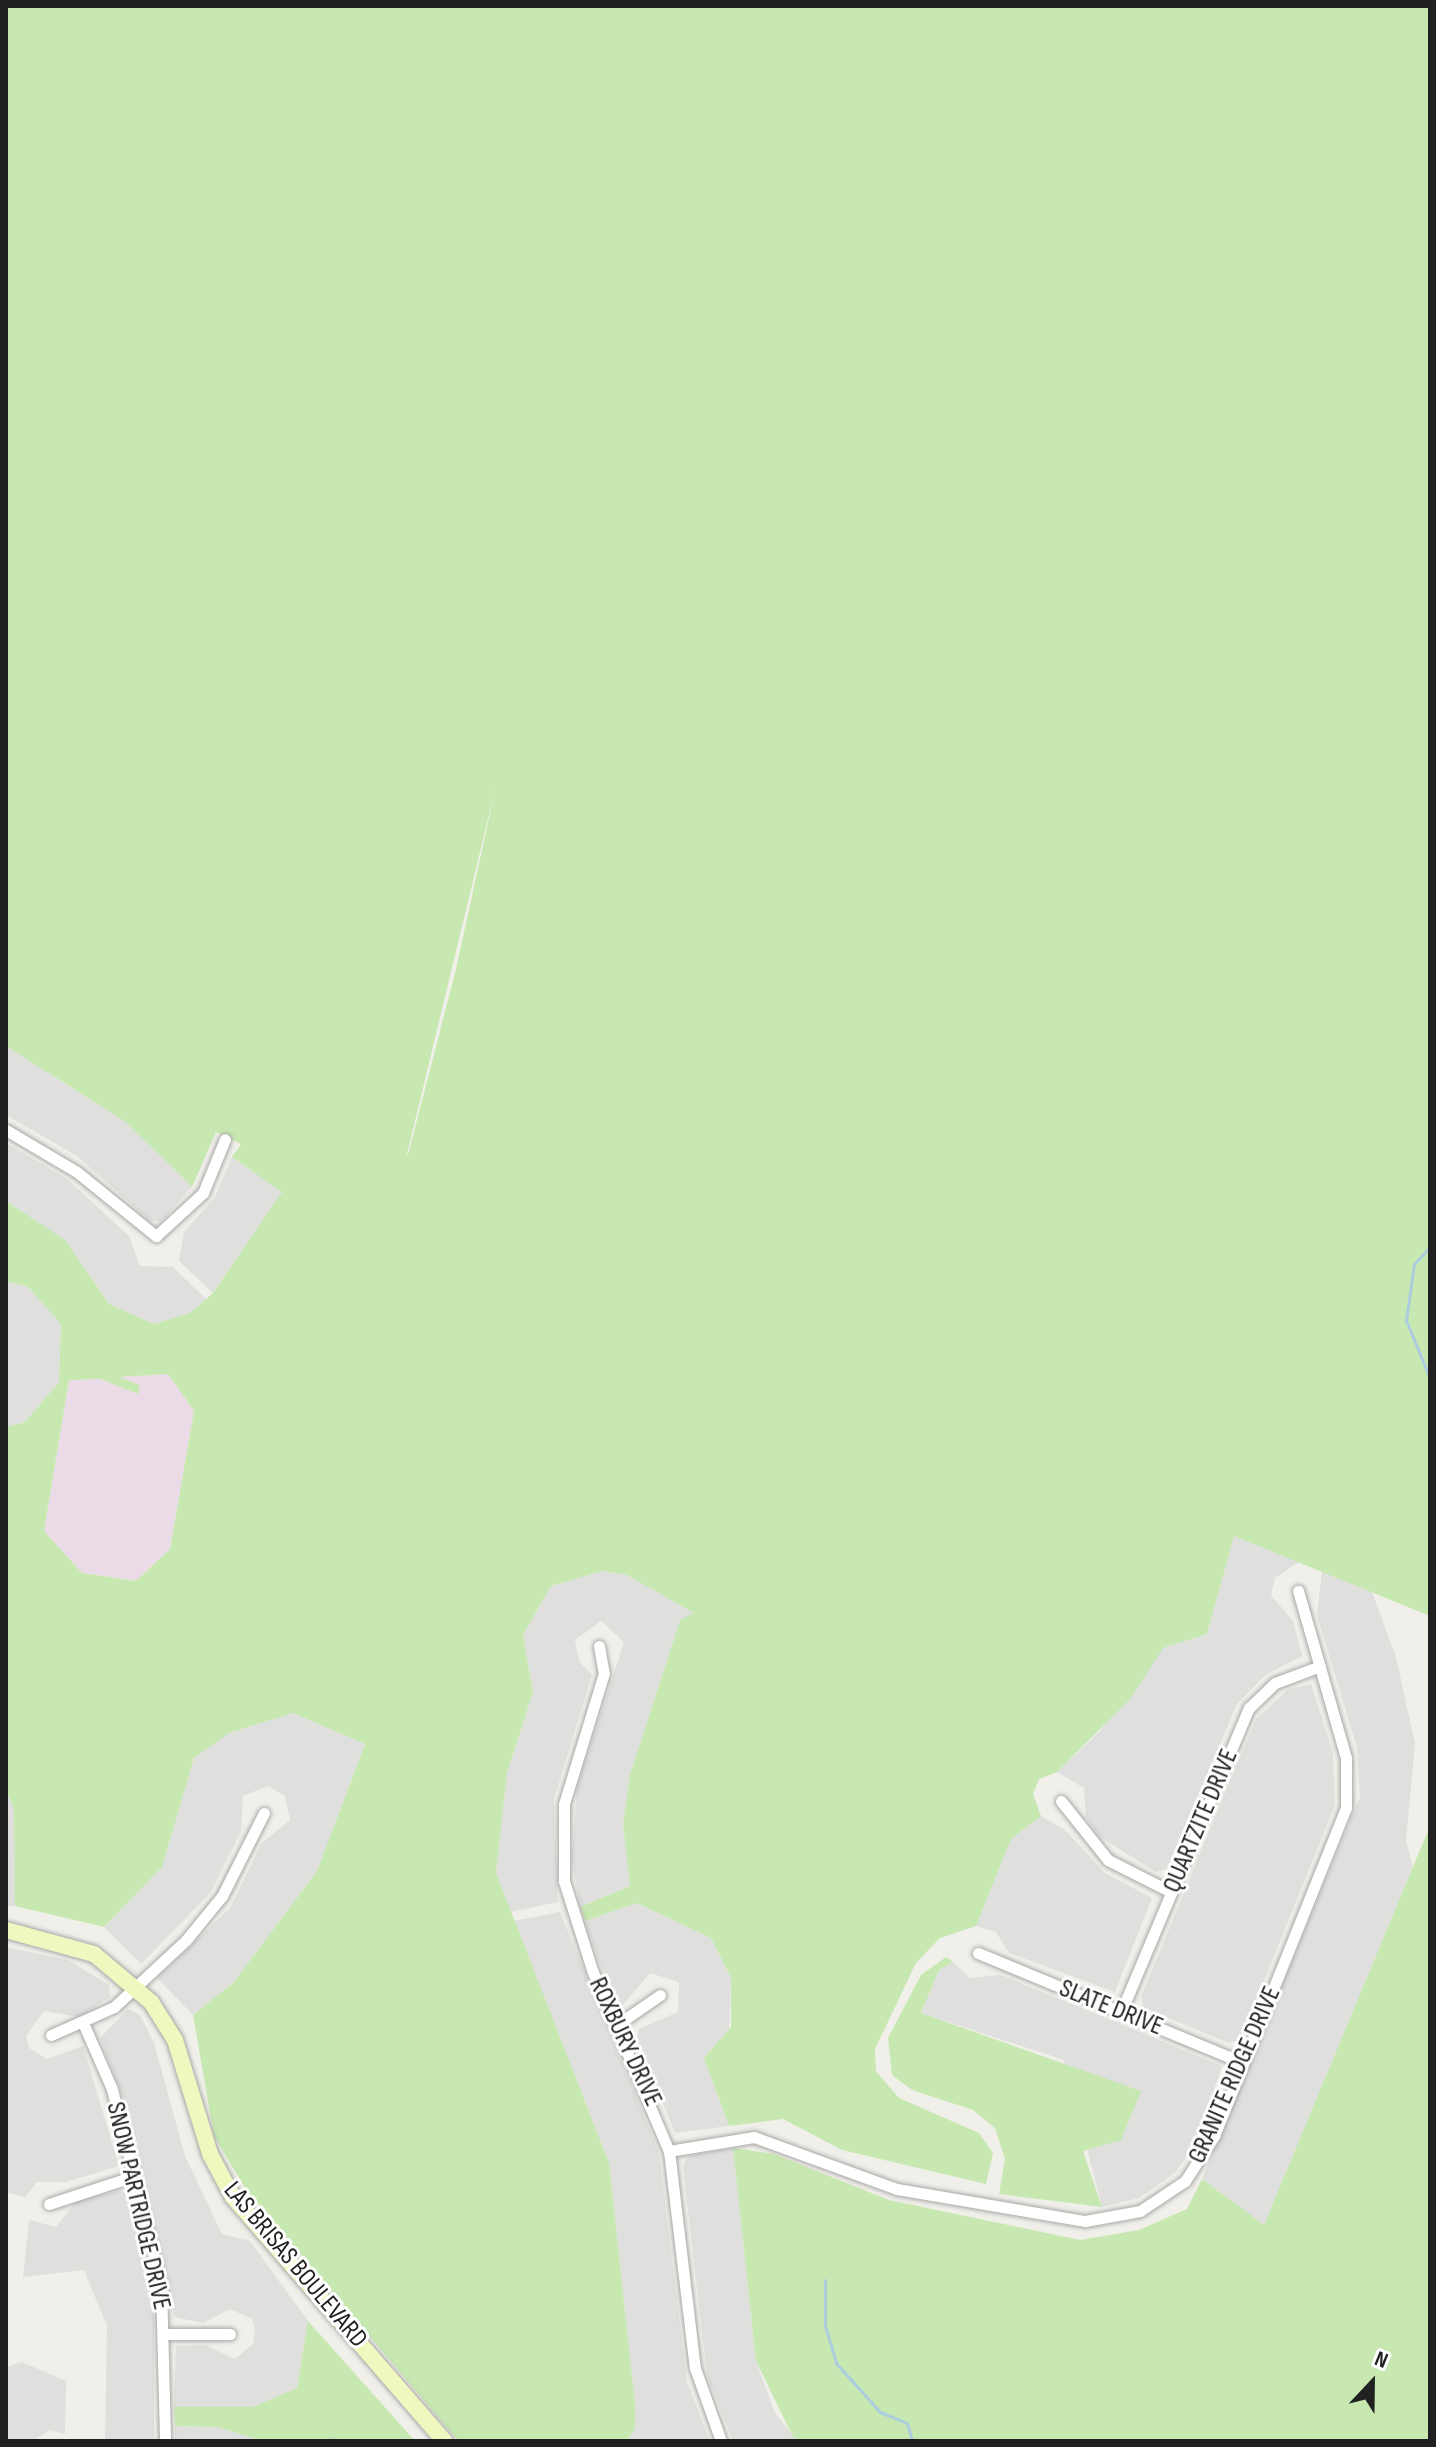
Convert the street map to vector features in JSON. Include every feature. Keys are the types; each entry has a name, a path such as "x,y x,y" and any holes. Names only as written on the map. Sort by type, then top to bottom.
{"street":[{"path":"6,1130 77,1172 156,1236 203,1193 225,1139"},
{"name":"GRANITE RIDGE DRIVE","path":"669,2151 754,2137 897,2189 1069,2219 1123,2217 1163,2199 1194,2170 1243,2063 1346,1808 1346,1758 1298,1591"},
{"name":"ROXBURY DRIVE","path":"599,1646 604,1673 568,1785 562,1866 577,1932 669,2151 695,2368 721,2441"},
{"name":"QUARTZITE DRIVE","path":"1121,2012 1249,1708 1275,1683 1320,1666"},
{"path":"1061,1801 1108,1860 1171,1892"},
{"path":"51,2035 84,2025 135,1984 216,1907 264,1813"},
{"name":"LAS BRISAS BOULEVARD","path":"6,1930 72,1944 135,1984 175,2040 210,2154 233,2197 444,2441"},
{"name":"SLATE DRIVE","path":"978,1953 1243,2063"},
{"path":"618,2024 660,1995"},
{"name":"SNOW PARTRIDGE DRIVE","path":"84,2025 112,2089 161,2285 165,2441"},
{"path":"49,2204 134,2176"},
{"path":"164,2334 230,2334"}],"shaded area":[{"path":"6,1046 126,1122 192,1187 161,1222 149,1220 77,1156 6,1115"},
{"path":"6,1143 66,1178 129,1236 140,1266 173,1267 206,1299 190,1313 154,1324 109,1304 65,1240 6,1201"},
{"path":"232,1157 282,1192 213,1293 179,1261 184,1232 215,1197"},
{"path":"6,1281 28,1287 61,1323 59,1382 25,1422 6,1427"},
{"path":"168,1374 194,1411 170,1549 136,1581 82,1573 44,1531 69,1380 100,1379 137,1393 139,1385 116,1377"},
{"path":"1234,1536 1299,1562 1275,1578 1271,1595 1293,1621 1302,1656 1265,1675 1237,1704 1167,1869 1156,1872 1100,1837 1086,1818 1084,1788 1057,1772 1099,1732 1163,1648 1207,1634"},
{"path":"603,1571 627,1575 695,1613 680,1620 630,1775 623,1825 630,1886 580,1907 572,1859 577,1787 624,1642 601,1621 575,1640 579,1661 592,1675 554,1799 558,1902 510,1912 496,1873 507,1773 533,1692 523,1635 551,1586"},
{"path":"1322,1571 1372,1592 1396,1657 1415,1744 1406,1841 1413,1867 1264,2226 1202,2179 1360,1797 1357,1748 1317,1615"},
{"path":"1311,1684 1333,1753 1335,1805 1240,2040 1229,2043 1144,2008 1141,1997 1256,1719 1287,1690"},
{"path":"293,1713 365,1744 317,1871 234,1982 193,2015 157,1978 230,1908 262,1843 290,1820 285,1796 268,1786 243,1796 241,1831 211,1892 141,1964 104,1927 162,1867 194,1758 229,1733"},
{"path":"6,1789 14,1810 15,1906 6,1906"},
{"path":"1041,1816 1065,1830 1105,1873 1152,1898 1115,1992 1009,1953 996,1932 976,1926 1011,1839"},
{"path":"637,1903 711,1938 731,1978 729,2036 704,2058 729,2126 675,2133 637,2040 639,2029 678,2012 679,1982 650,1973 622,2006 601,1966 585,1921"},
{"path":"560,1912 659,2152 687,2382 710,2441 626,2441 635,2429 635,2404 609,2163 514,1921"},
{"path":"6,1947 68,1960 109,1985 110,1997 79,2017 44,2011 26,2036 29,2048 47,2059 83,2046 119,2166 66,2182 37,2182 25,2197 6,2192"},
{"path":"953,1962 970,1978 1001,1975 1222,2066 1198,2140 1175,2173 1139,2198 1102,2207 1064,2060 921,2013 939,1970"},
{"path":"128,2009 140,2015 154,2043 185,2156 222,2234 250,2241 308,2321 297,2388 285,2397 253,2407 174,2407 176,2346 205,2345 235,2359 253,2344 255,2331 252,2319 230,2309 203,2323 174,2317 126,2103 100,2038"},
{"path":"733,2148 756,2361 775,2413 798,2441 733,2441 707,2375 683,2166 689,2156"},
{"path":"120,2191 129,2194 154,2305 154,2441 105,2441 107,2326 84,2270 23,2277 29,2220 56,2227 77,2200"},
{"path":"22,2362 66,2381 65,2434 50,2430 32,2441 6,2441 6,2367"},
{"path":"175,2426 218,2427 262,2441 175,2441"}],"green space":[{"path":"6,6 1430,6 1430,1616 1234,1536 1207,1634 1163,1648 1130,1699 1057,1772 1039,1779 1033,1794 1041,1816 1011,1839 976,1926 940,1938 916,1963 875,2049 876,2071 899,2098 979,2133 993,2153 986,2184 842,2150 783,2119 729,2126 704,2058 731,2027 731,1978 711,1938 637,1903 585,1921 580,1907 630,1886 623,1825 630,1775 680,1620 694,1613 627,1575 603,1571 551,1586 523,1635 533,1692 507,1773 496,1873 609,2163 635,2404 635,2429 626,2441 458,2441 247,2191 214,2136 193,2015 234,1982 317,1871 365,1744 293,1713 229,1733 194,1758 162,1867 104,1927 15,1906 14,1810 6,1789 6,1427 25,1422 59,1382 61,1324 28,1287 6,1281 6,1201 65,1240 109,1304 154,1324 190,1313 213,1293 282,1192 232,1157 241,1144 216,1132 192,1187 126,1122 6,1046","holes":["496,786 456,969 408,1155 407,1154","168,1374 194,1411 170,1549 136,1581 82,1573 44,1531 69,1380 100,1379 138,1394 140,1385 119,1377"]},
{"path":"1430,1826 1430,2441 798,2441 792,2435 756,2361 733,2148 774,2154 889,2200 1080,2240 1139,2230 1187,2209 1202,2179 1264,2225"},
{"path":"946,1957 953,1962 939,1970 921,2013 1141,2091 1121,2140 1083,2151 1102,2207 999,2194 1005,2159 995,2128 973,2110 912,2090 892,2075 888,2038 921,1975"},
{"path":"308,2321 415,2441 262,2441 218,2427 175,2426 174,2407 253,2407 297,2388"}],"waterway":[{"path":"1430,1247 1414,1264 1406,1320 1430,1379"},
{"path":"825,2280 825,2326 836,2363 880,2412 907,2423 912,2441"}]}
